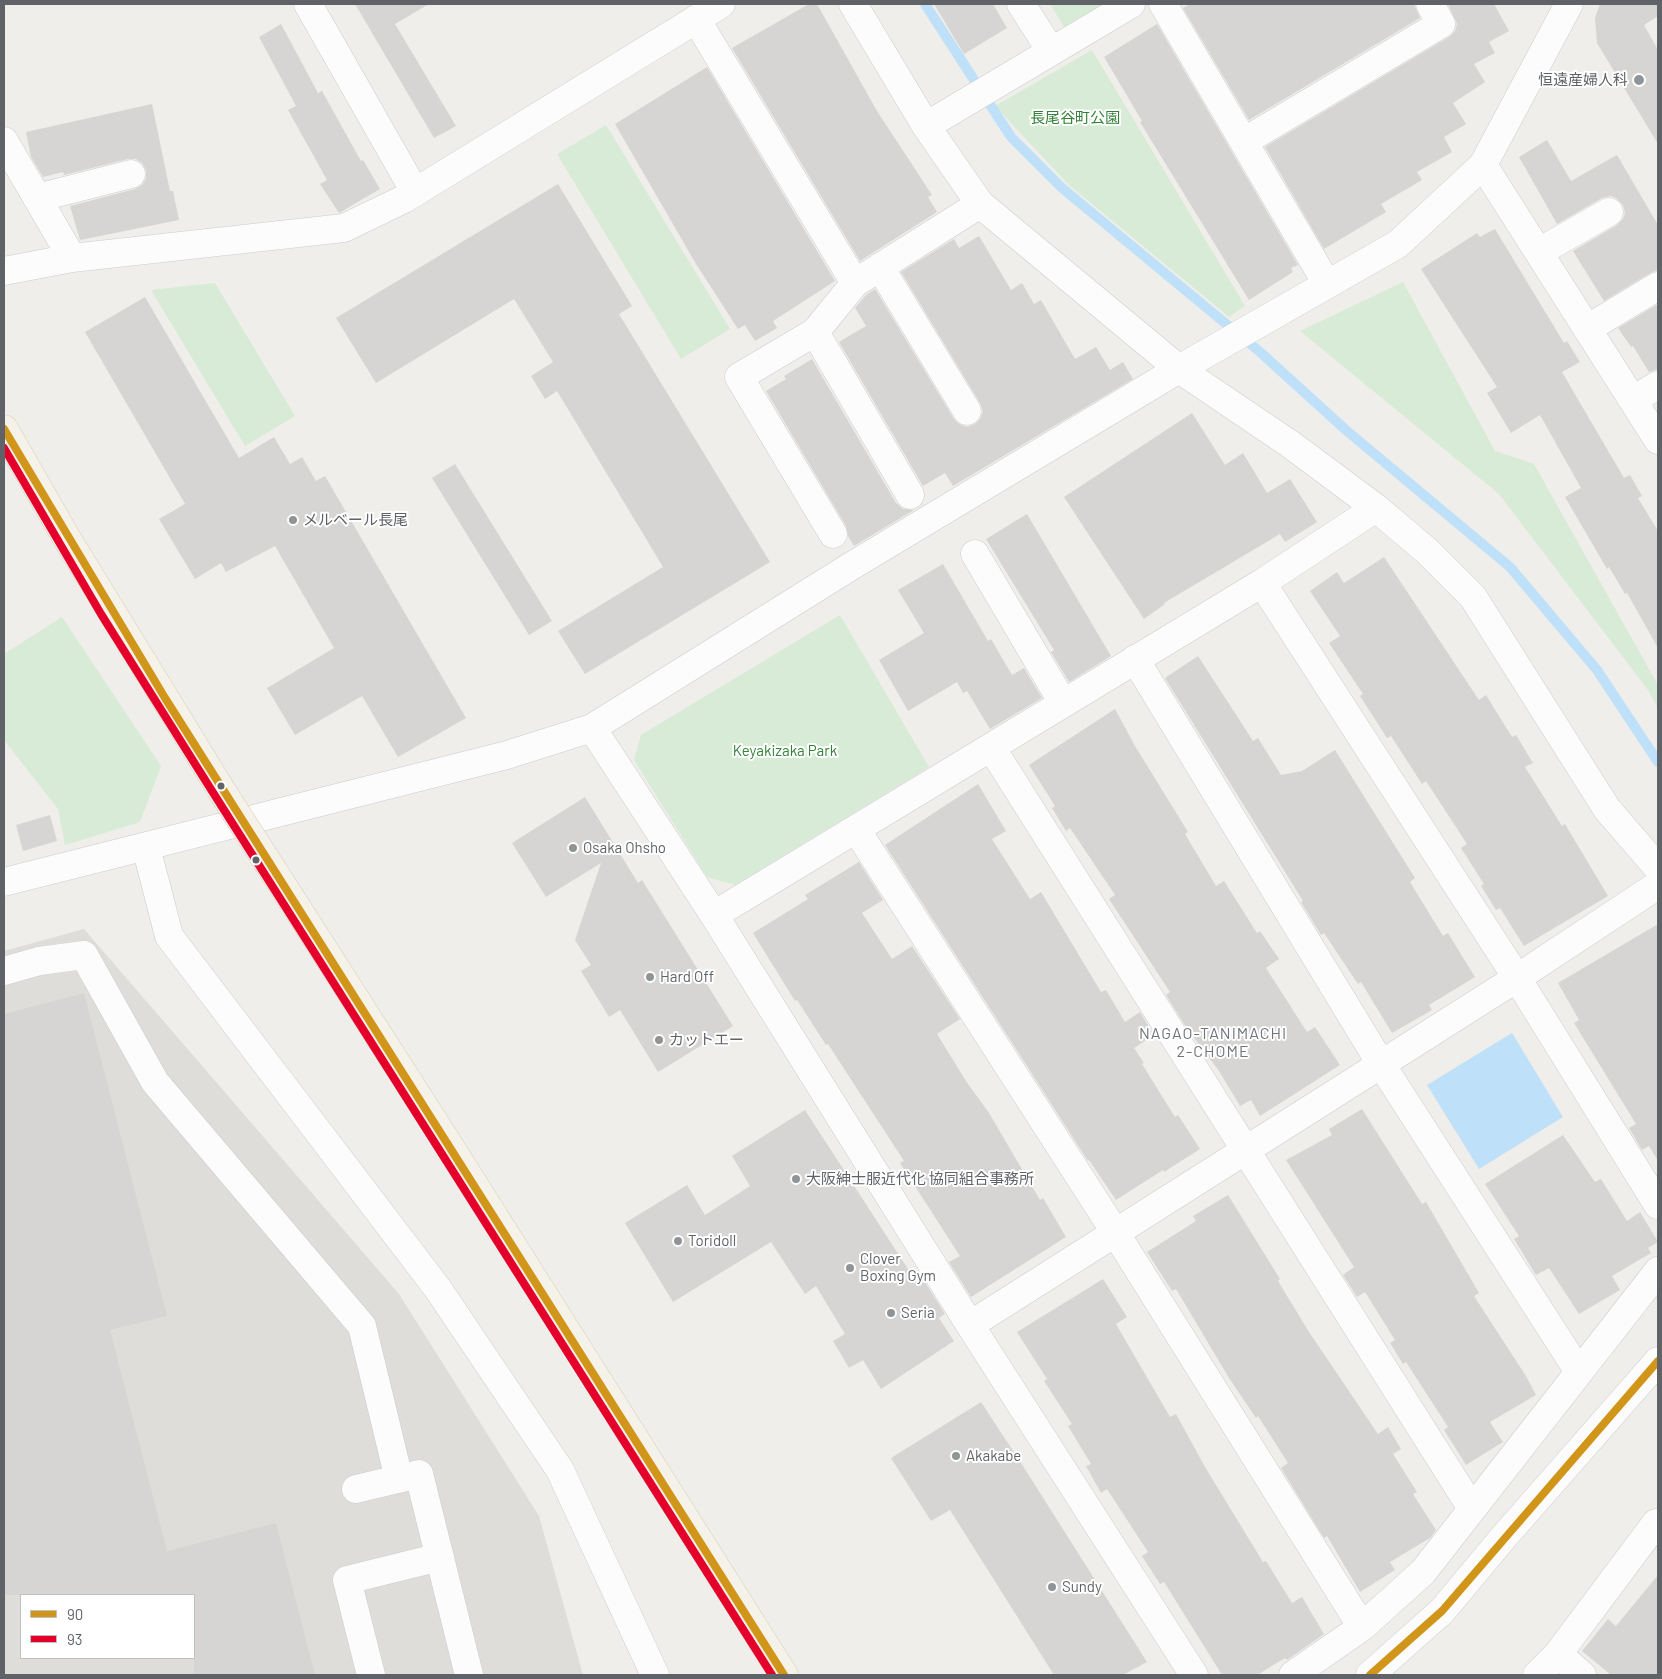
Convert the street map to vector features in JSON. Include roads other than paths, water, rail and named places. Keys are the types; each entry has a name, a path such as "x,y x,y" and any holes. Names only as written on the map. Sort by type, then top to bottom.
{"main road":[{"path":"8,446 220,788 447,1142 784,1675"}],"street":[{"path":"308,4 415,192"},
{"path":"4,271 72,258 344,228 415,192 722,4"},
{"path":"853,4 926,126 980,204 1179,369 1290,444 1376,508 1427,551 1472,597 1607,809 1658,868"},
{"path":"1021,4 1051,51"},
{"path":"926,126 1131,4"},
{"path":"1164,4 1327,284"},
{"path":"1244,141 1441,24 1430,4"},
{"path":"4,882 507,755 592,728 853,565 1179,369 1398,244 1484,165 1569,4"},
{"path":"696,19 854,283"},
{"path":"4,141 72,258"},
{"path":"1484,165 1658,440"},
{"path":"37,198 131,174"},
{"path":"834,534 739,377 815,332 854,283 980,204"},
{"path":"1539,252 1609,212"},
{"path":"880,267 966,411"},
{"path":"1588,329 1658,286"},
{"path":"815,332 910,495"},
{"path":"1633,400 1658,385"},
{"path":"714,915 1262,583 1376,508"},
{"path":"975,554 1063,703"},
{"path":"1262,583 1517,978 1658,1205"},
{"path":"1136,659 1381,1064 1579,1372"},
{"path":"592,728 714,915 970,1324 1194,1675"},
{"path":"991,747 1471,1507"},
{"path":"856,829 1115,1232 1362,1627"},
{"path":"146,847 169,936 438,1288 560,1470 655,1675"},
{"path":"970,1324 1517,978 1658,885"},
{"path":"4,971 39,962 84,955 155,1082 362,1326 399,1479"},
{"path":"1293,1675 1362,1627 1422,1572 1471,1507 1658,1271"},
{"path":"1370,1675 1442,1611 1658,1361"},
{"path":"356,1489 419,1474 469,1675"},
{"path":"1537,1675 1558,1654 1656,1523 1658,1525"},
{"path":"371,1675 347,1580 440,1557"},
{"path":"1558,1654 1582,1675"}],"water":[{"path":"1512,1033 1563,1117 1479,1169 1427,1085"}],"waterway":[{"path":"925,4 1011,137 1062,188 1260,352 1347,431 1510,567 1597,670 1658,762"}],"place":[{"name":"恒遠産婦人科","path":"1639,80"},
{"name":"メルベール長尾","path":"293,520"},
{"name":"Osaka Ohsho","path":"573,848"},
{"name":"Hard Off","path":"650,977"},
{"name":"カットエー","path":"659,1040"},
{"name":"大阪紳士服近代化 協同組合事務所","path":"796,1179"},
{"name":"Toridoll","path":"678,1241"},
{"name":"Clover Boxing Gym","path":"850,1268"},
{"name":"Seria","path":"891,1313"},
{"name":"Akakabe","path":"956,1456"},
{"name":"Sundy","path":"1052,1587"}],"district":[{"name":"NAGAO-TANIMACHI 2-CHOME","path":"1213,1043"}],"park label":[{"name":"長尾谷町公園","path":"1075,118"},
{"name":"Keyakizaka Park","path":"785,751"}]}
